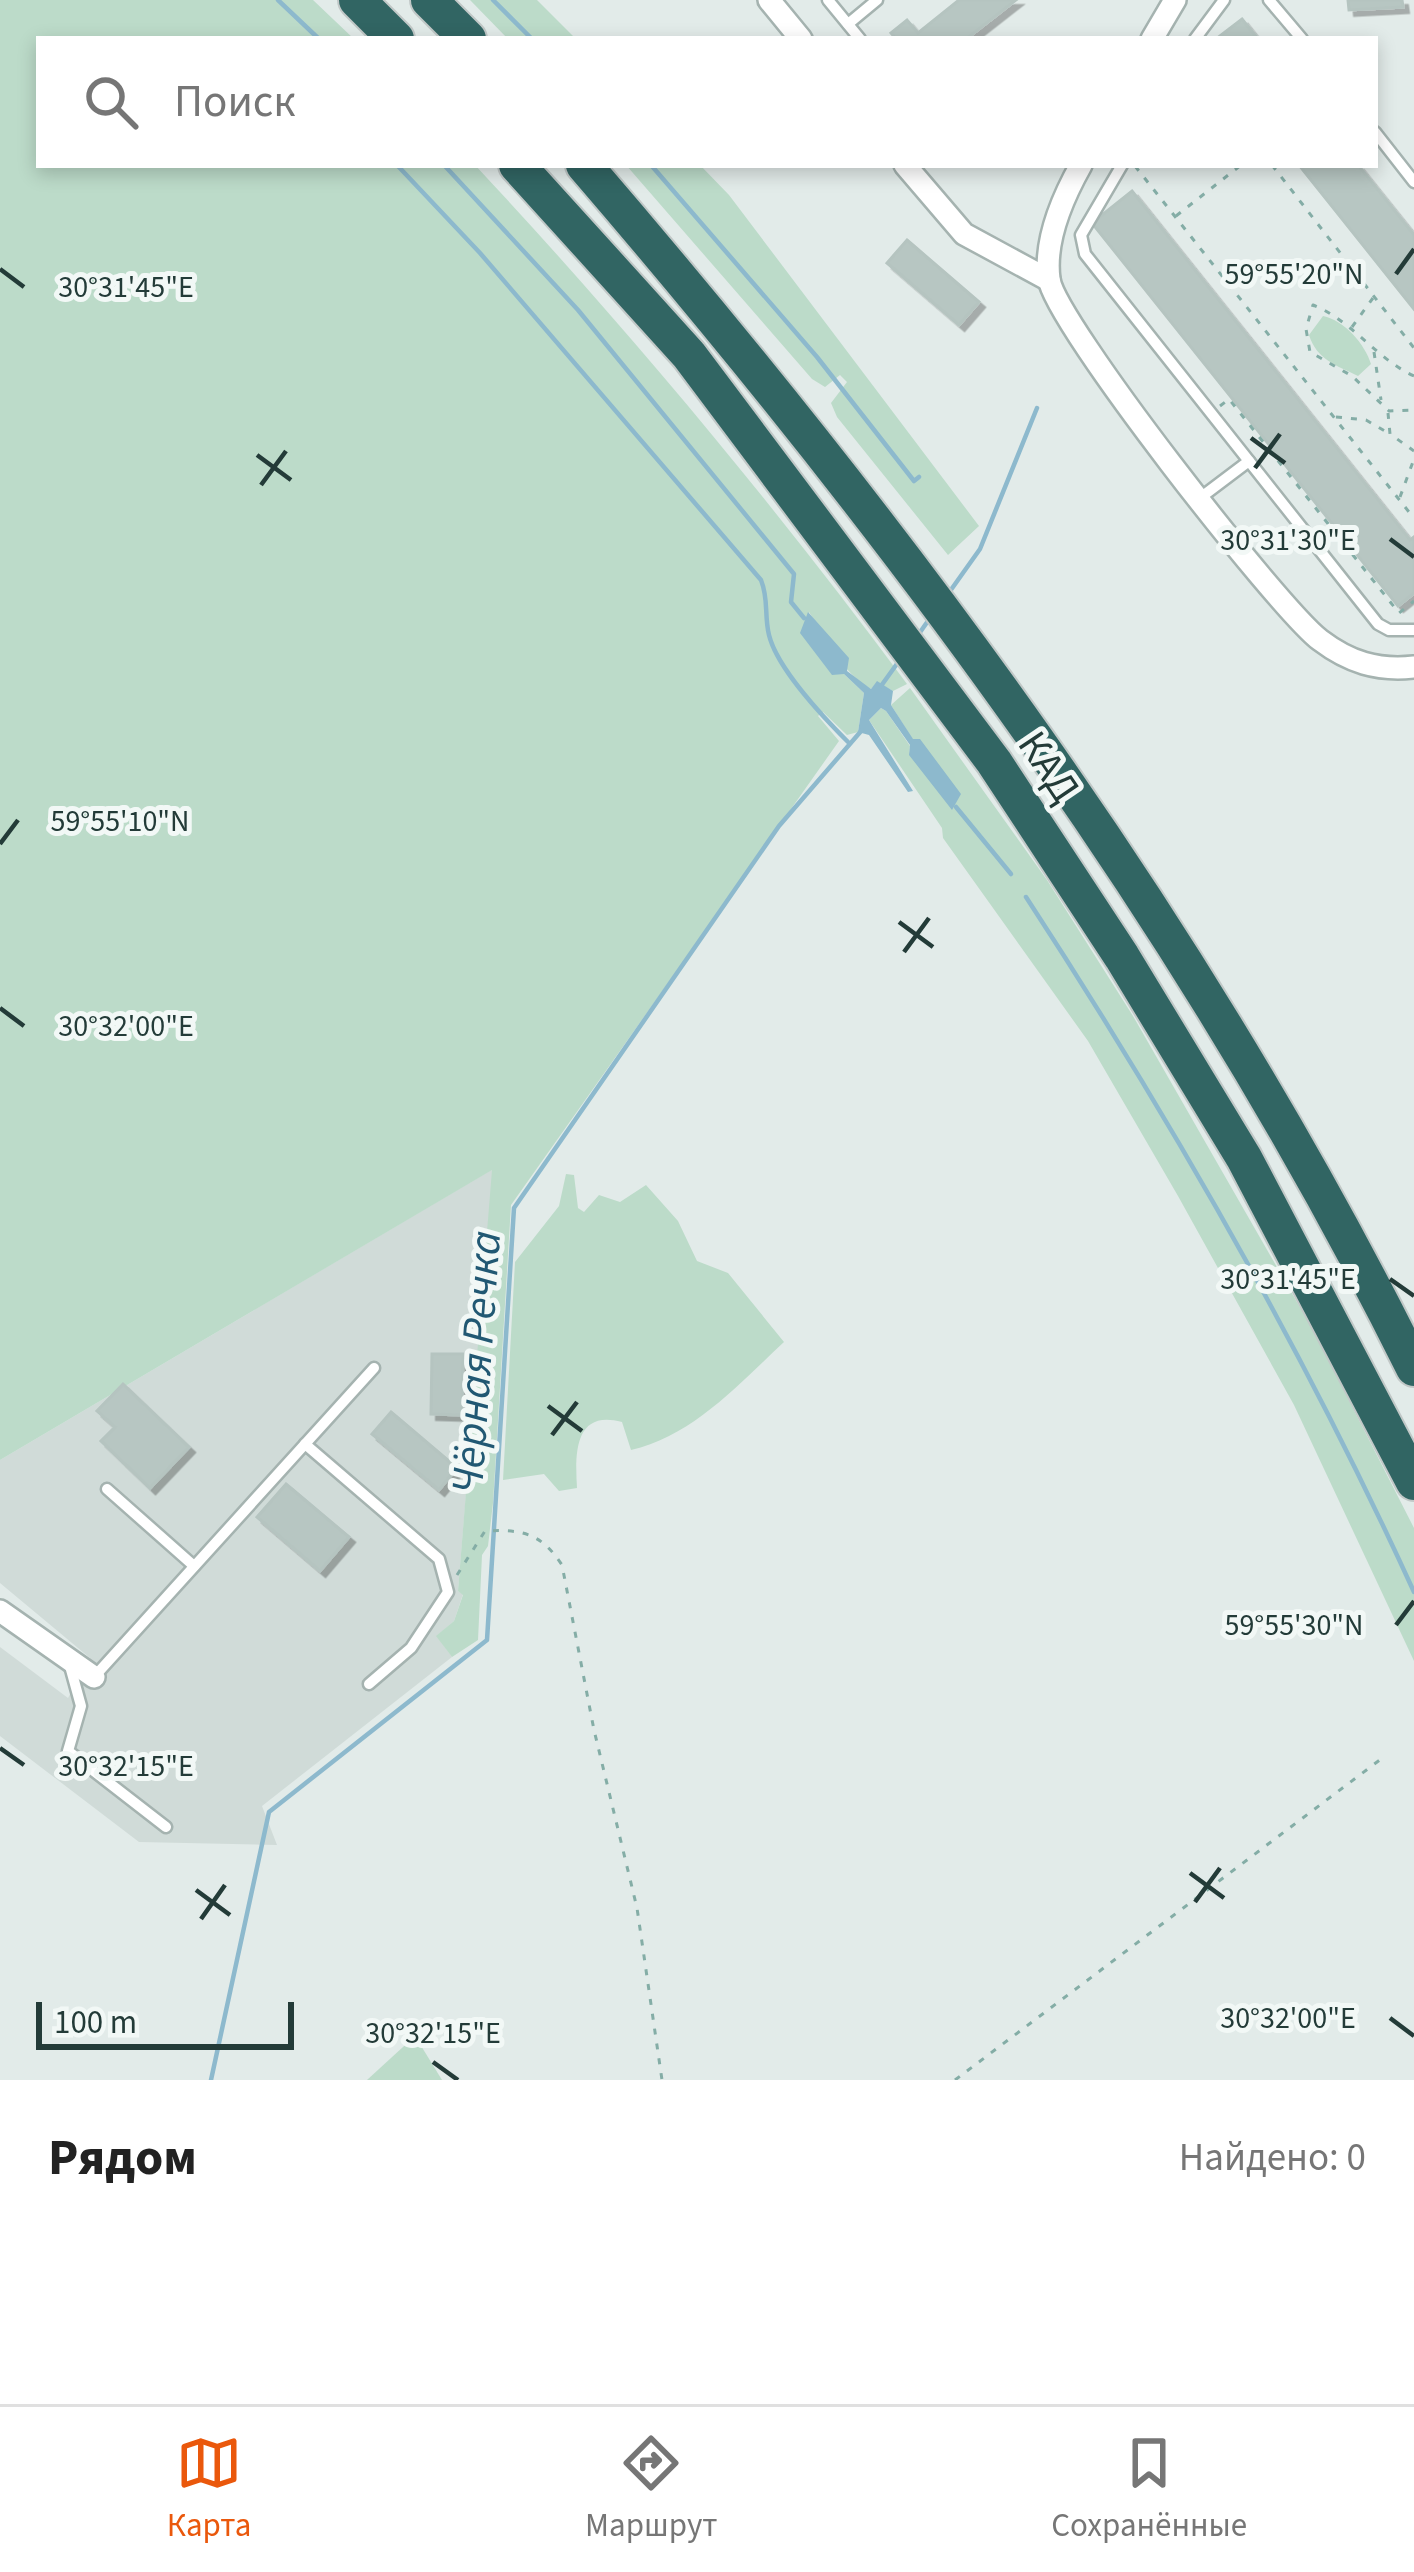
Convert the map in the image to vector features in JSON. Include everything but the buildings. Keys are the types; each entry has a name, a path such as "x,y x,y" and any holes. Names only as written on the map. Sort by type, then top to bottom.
{"highway":[{"path":"357,0 393,36"},
{"path":"429,0 465,36"},
{"name":"КАД","path":"521,168 689,355 994,761 1122,956 1244,1158 1414,1482"},
{"name":"КАД","path":"586,168 889,534 1036,733 1163,924 1288,1130 1414,1368"}],"street":[{"path":"769,0 799,36"},
{"path":"1153,36 1168,2"},
{"path":"908,168 964,234 1049,280"},
{"path":"1079,168 1059,202 1049,280 1077,336 1283,604 1321,641 1356,663 1414,667"},
{"path":"0,1611 94,1677"}],"lane":[{"path":"828,0 858,36"},
{"path":"848,24 877,0"},
{"path":"1197,36 1224,0"},
{"path":"1269,0 1299,36"},
{"path":"1378,137 1414,182"},
{"path":"1120,168 1081,235 1085,254 1378,624 1389,630 1414,630"},
{"path":"1200,498 1249,461"},
{"path":"94,1677 374,1368"},
{"path":"305,1444 439,1559 448,1592 411,1648 369,1684"},
{"path":"107,1489 194,1566"},
{"path":"68,1659 81,1706 68,1751 166,1827"}],"path":[{"path":"1136,168 1409,512 1414,508"},
{"path":"1175,216 1236,168"},
{"path":"1274,168 1414,348"},
{"path":"1352,328 1375,297"},
{"path":"1389,412 1352,376 1310,352 1306,329 1313,305 1352,328 1374,352 1414,376"},
{"path":"1374,352 1381,402"},
{"path":"1229,399 1399,613 1414,601"},
{"path":"1389,412 1414,410"},
{"path":"1389,412 1385,421 1390,434"},
{"path":"1334,417 1366,420 1414,451"},
{"path":"1400,500 1414,459"},
{"path":"448,1592 485,1531 521,1529 547,1542 562,1565 594,1730 637,1908 662,2080"},
{"path":"955,2080 1385,1756"}],"shaded area":[{"path":"493,1169 458,1591 463,1594 454,1621 437,1636 452,1657 262,1806 277,1845 139,1842 0,1736 0,1647 68,1698 90,1658 0,1583 0,1460"}],"green space":[{"path":"0,0 313,0 351,36 36,36 36,168 478,168 698,418 907,684 893,691 877,682 871,689 861,682 836,655 809,612 801,633 832,674 843,673 864,693 858,732 847,735 823,712 818,716 839,741 511,1205 493,1503 488,1546 482,1555 478,1640 452,1657 436,1636 454,1621 463,1595 458,1591 492,1170 0,1460"},
{"path":"470,0 537,0 573,36 505,36"},
{"path":"629,168 703,168 729,195 979,526 948,555 837,417 831,403 847,382 840,375 825,387 812,379"},
{"path":"1323,316 1346,328 1364,349 1371,364 1358,376 1328,361 1312,343 1309,335"},
{"path":"910,688 1047,880 1133,1016 1313,1330 1414,1528 1414,1661 1294,1405 1178,1196 1088,1041 943,838 942,828 869,720 881,708 886,711 910,746 909,755 913,740 891,705"},
{"path":"566,1174 574,1175 578,1208 584,1212 599,1195 620,1202 646,1185 678,1221 697,1261 728,1273 784,1342 695,1421 654,1443 631,1450 622,1422 594,1422 581,1437 577,1488 559,1491 544,1474 503,1480 515,1262 559,1206"},
{"path":"415,2036 442,2080 367,2080"}],"water":[{"path":"808,612 849,658 847,671 871,689 877,681 893,691 891,705 913,739 920,739 961,794 952,810 909,755 910,745 886,711 881,708 869,720 913,791 908,792 869,735 858,732 864,693 844,674 832,675 800,633"}],"waterway":[{"path":"278,0 316,36"},
{"path":"493,0 529,36"},
{"path":"400,168 480,253 761,580 768,628 781,662 848,742"},
{"path":"447,168 578,310 794,574 791,602 804,618"},
{"path":"654,168 817,357 914,481 919,477"},
{"name":"Чёрная Речка","path":"948,594 980,549 1037,408"},
{"name":"Чёрная Речка","path":"916,638 930,618"},
{"name":"Чёрная Речка","path":"881,686 899,661"},
{"name":"Чёрная Речка","path":"211,2080 269,1812 487,1640 514,1208 779,826 862,730"},
{"path":"956,807 1011,874"},
{"path":"1026,897 1233,1237 1327,1413 1414,1592"}]}
